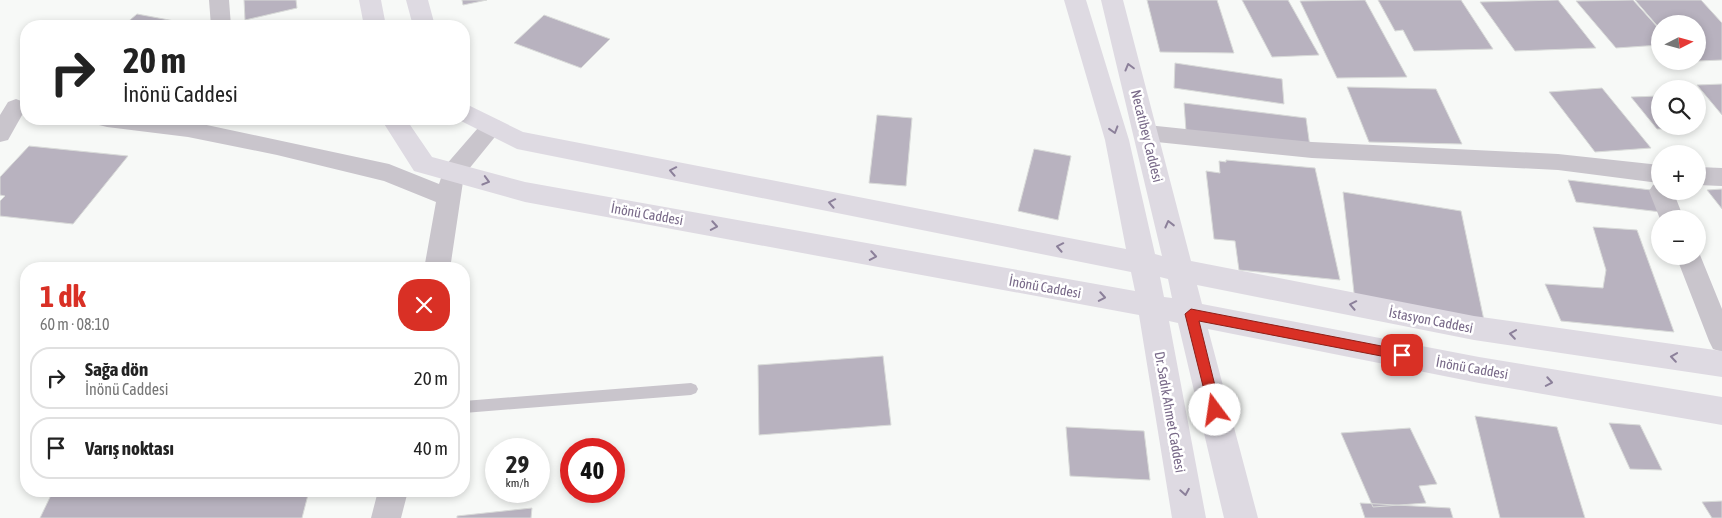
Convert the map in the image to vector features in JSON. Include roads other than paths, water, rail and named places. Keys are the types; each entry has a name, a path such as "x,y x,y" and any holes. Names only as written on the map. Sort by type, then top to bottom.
{"main road":[{"path":"370,0 374,20"},
{"path":"417,0 422,20"},
{"path":"470,115 517,140 1142,264 1117,140 1075,0"},
{"name":"Necatibey Caddesi","path":"1112,0 1191,314"},
{"name":"İnönü Caddesi","path":"398,125 424,164 451,184 524,192 1152,306 1469,368 1722,411"},
{"name":"İstasyon Caddesi","path":"1142,264 1474,328 1722,364"},
{"name":"Dr. Sadık Ahmet Caddesi","path":"1142,264 1152,306 1190,518"},
{"path":"1191,314 1241,518"}],"street":[{"path":"219,0 221,20"},
{"path":"0,134 14,106"},
{"path":"195,125 389,173 451,184"},
{"path":"438,262 451,184 492,127"},
{"path":"1147,133 1312,150 1558,162 1651,180"},
{"path":"1706,176 1722,177"},
{"path":"1692,265 1722,340"},
{"path":"386,518 391,497"}],"lane":[{"path":"470,407 691,389"}]}
